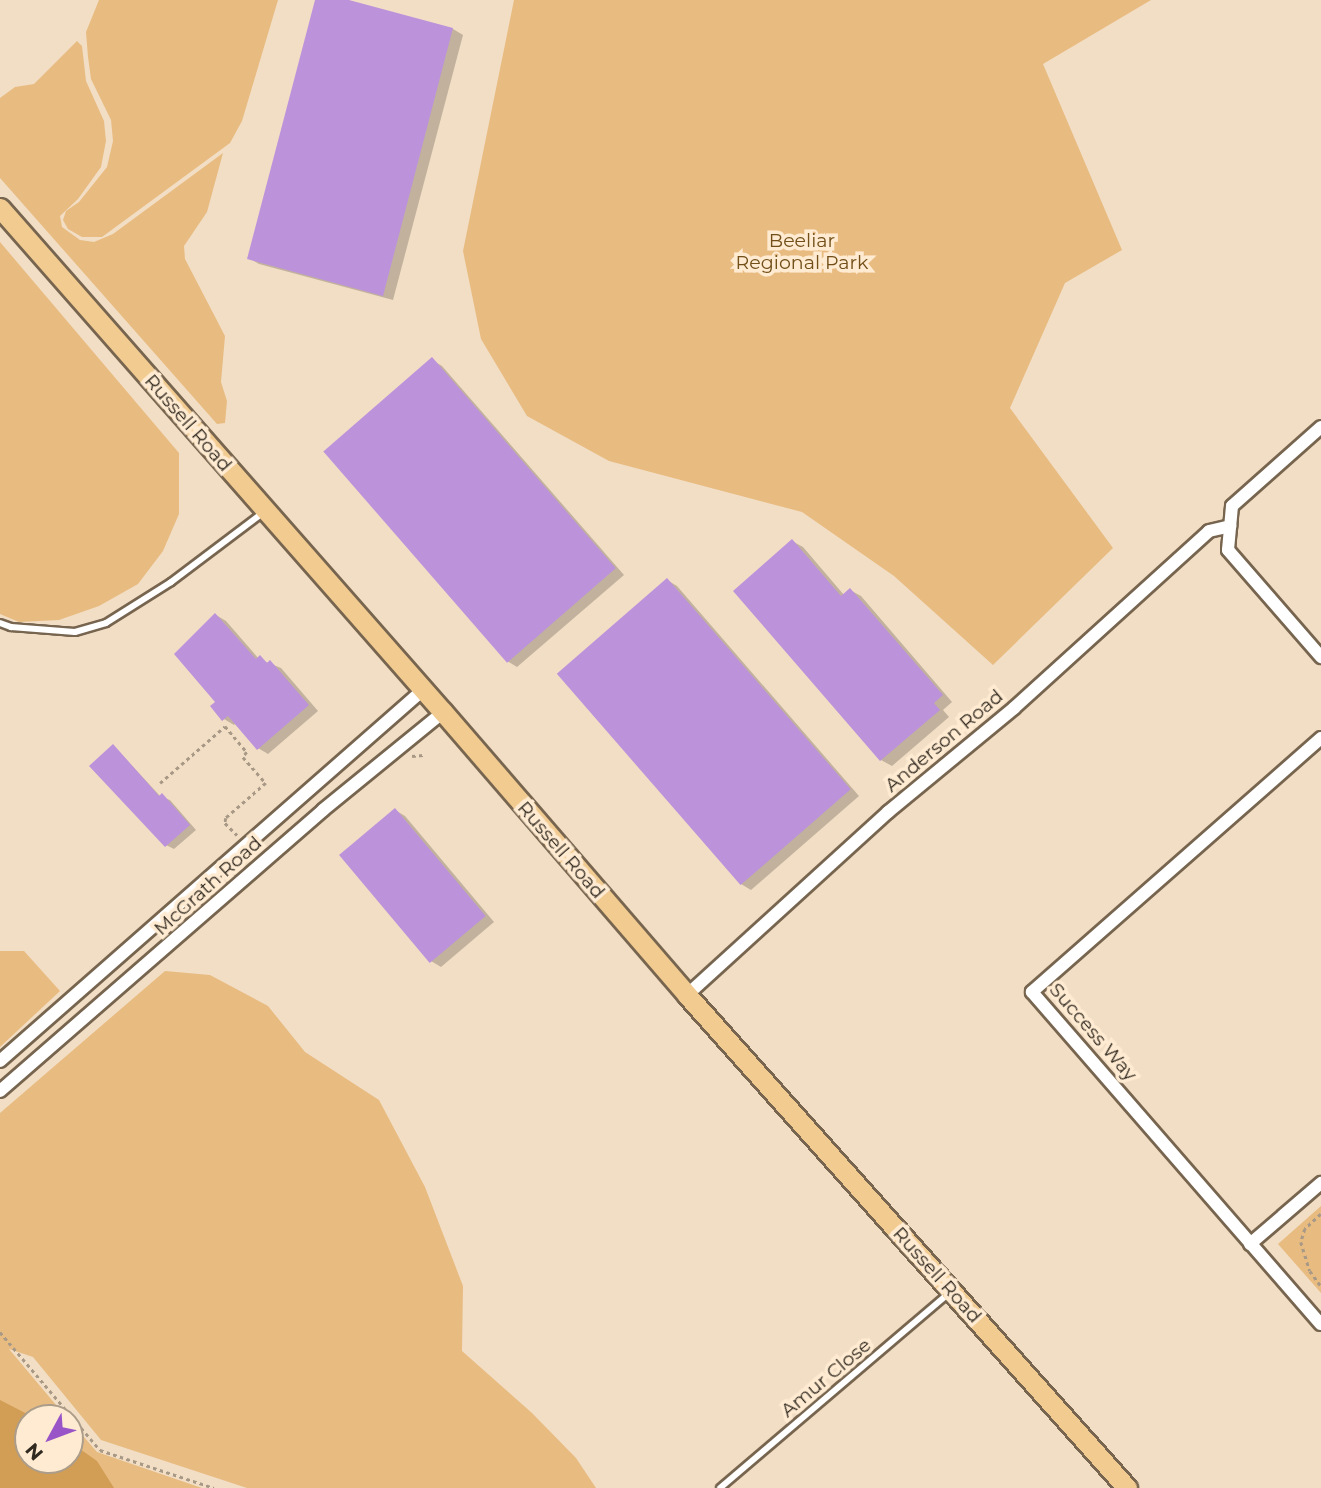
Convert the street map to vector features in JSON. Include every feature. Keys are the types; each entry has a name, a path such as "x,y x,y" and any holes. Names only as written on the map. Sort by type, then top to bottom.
{"main road":[{"name":"Russell Road","path":"0,208 424,689 687,995 1127,1488"}],"street":[{"path":"1321,427 1232,506 1228,550 1321,657"},
{"name":"Anderson Road","path":"687,995 888,812 1014,708 1209,531 1230,526"},
{"name":"McGrath Road","path":"0,1061 424,689"},
{"name":"McGrath Road","path":"0,1091 323,810 443,712"},
{"name":"Success Way","path":"1321,738 1032,992 1321,1324"},
{"path":"1250,1244 1321,1183"}],"lane":[{"path":"0,622 10,627 75,632 106,623 171,582 266,511"},
{"name":"Amur Close","path":"720,1488 951,1292"}],"path":[{"path":"160,783 225,726 247,752 243,757 266,783 226,818 225,823 235,834 244,837"},
{"path":"1321,1214 1305,1229 1301,1242 1310,1271 1321,1286"},
{"path":"0,1332 100,1450 214,1488"}],"green space":[{"path":"99,0 278,0 242,121 230,143 102,237 82,237 68,229 63,220 66,211 79,202 107,167 113,141 111,120 91,79 88,57 86,32"},
{"name":"Beeliar Regional Park","path":"514,0 1151,0 1043,64 1122,250 1065,283 1010,408 1113,548 993,665 894,576 802,512 609,461 527,416 481,339 463,251"},
{"path":"77,41 82,46 86,81 104,121 106,141 101,167 78,199 60,216 62,227 80,240 94,242 113,234 223,153 207,212 184,246 185,259 225,336 221,382 227,401 225,423 217,424 0,178 0,98 15,87 34,84"},
{"path":"0,242 179,453 179,514 163,551 138,584 99,606 59,620 19,622 0,614"},
{"path":"0,951 24,951 60,991 0,1047"},
{"path":"165,971 210,975 268,1006 305,1052 379,1100 425,1187 463,1286 462,1351 532,1413 576,1458 596,1488 247,1488 101,1440 84,1419 84,1404 72,1404 33,1357 9,1349 55,1404 14,1404 14,1474 84,1474 84,1437 97,1452 202,1488 0,1488 0,1113"},
{"path":"1321,1206 1321,1293 1278,1244"}],"shaded area":[{"path":"0,1400 14,1407 14,1474 84,1474 84,1452 97,1461 114,1488 0,1488"}],"building":[{"path":"315,0 349,0 453,28 383,296 247,259"},
{"path":"432,357 616,568 507,663 323,451"},
{"path":"792,539 841,596 850,588 943,695 934,703 940,710 880,761 733,591"},
{"path":"667,578 851,789 741,885 557,674"},
{"path":"215,613 256,659 260,655 267,663 270,660 309,705 257,750 228,716 222,721 210,706 215,702 174,654"},
{"path":"113,744 159,796 162,793 190,825 165,847 89,766"},
{"path":"395,808 486,916 430,963 339,855"}]}
